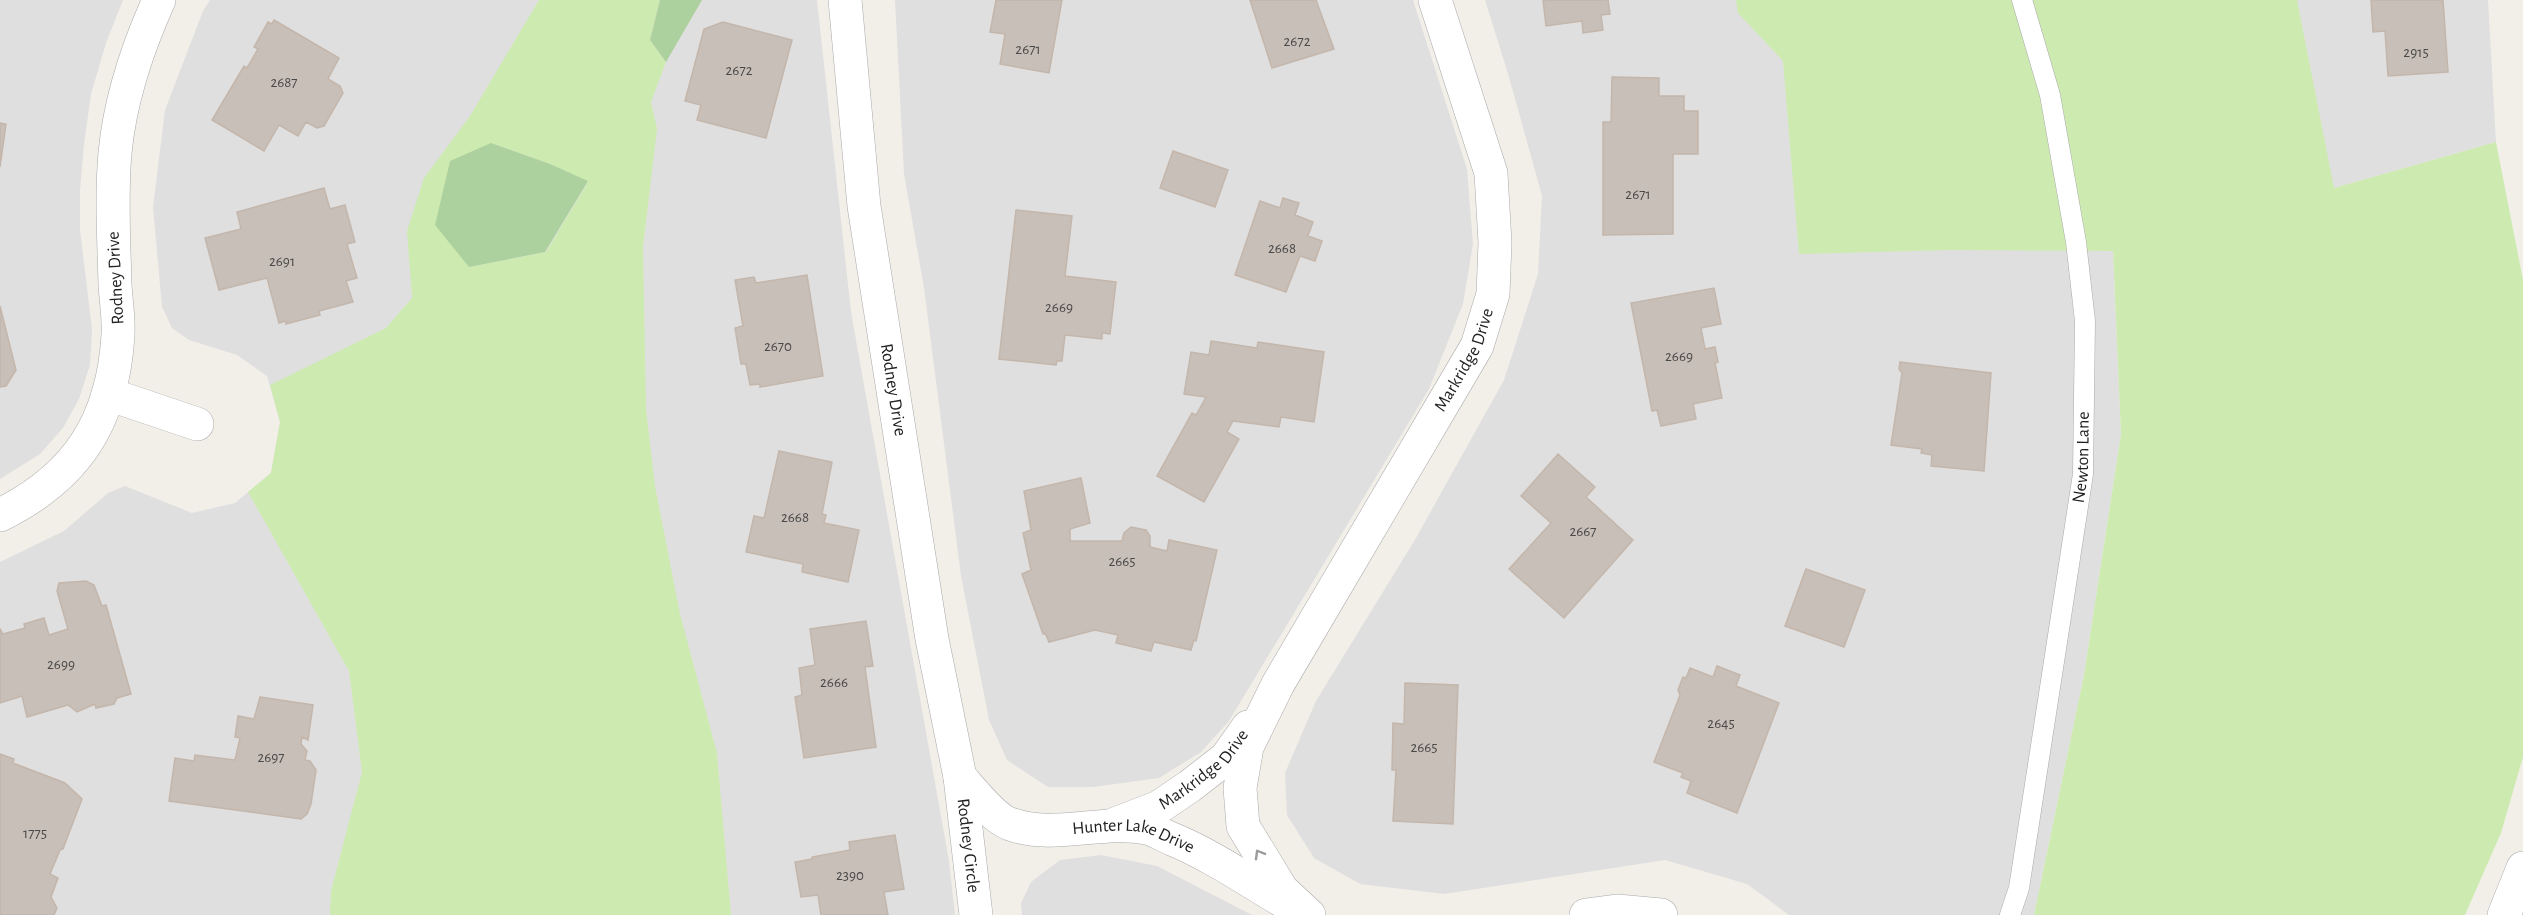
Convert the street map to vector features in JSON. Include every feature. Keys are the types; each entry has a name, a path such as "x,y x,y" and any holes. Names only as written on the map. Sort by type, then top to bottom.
{"street":[{"name":"Rodney Drive","path":"0,515 45,489 69,466 90,439 105,408 114,372 118,333 112,210 115,152 124,96 139,44 159,0"},
{"name":"Rodney Drive","path":"845,0 866,217 932,639 960,777"},
{"name":"Markridge Drive","path":"1308,915 1282,890 1243,826 1240,788 1247,747 1278,684 1477,346 1493,294 1495,243 1491,173 1435,0"},
{"path":"108,394 197,423"},
{"name":"Markridge Drive","path":"1107,827 1159,807 1226,758 1278,684"},
{"name":"Hunter Lake Drive","path":"960,777 985,804 1008,824 1068,830 1107,827 1148,828 1187,845 1308,915"},
{"name":"Rodney Circle","path":"960,777 976,915"},
{"path":"2504,915 2523,868"},
{"path":"1606,914 1660,915"}],"lane":[{"name":"Newton Lane","path":"2010,915 2020,876 2083,474 2085,410 2085,321 2076,242 2050,95 2022,0"}],"shaded area":[{"path":"0,0 123,0 106,43 91,94 84,144 80,190 80,230 92,329 90,365 79,399 63,428 40,454 0,479"},
{"path":"210,0 817,0 851,312 949,861 955,915 0,915 0,562 64,531 108,493 125,486 192,513 235,503 271,473 280,422 267,376 237,355 189,340 172,328 162,307 153,207 165,110 203,11"},
{"path":"895,0 1413,0 1467,169 1473,244 1463,304 1429,389 1229,721 1201,752 1159,778 1093,787 1048,787 1007,760 989,720 961,576 924,288 904,174"},
{"path":"1485,0 2488,0 2496,142 2113,251 2121,434 2084,675 2034,915 1789,915 1747,884 1665,860 1444,894 1360,884 1314,858 1287,815 1285,773 1316,701 1416,538 1504,380 1538,274 1542,196"},
{"path":"1101,855 1157,866 1252,915 1022,915 1021,903 1031,882 1060,860"}],"green space":[{"path":"539,0 660,0 650,40 666,62 651,102 657,129 643,247 646,409 655,486 680,614 717,753 731,915 330,915 331,891 362,772 349,671 248,492 271,473 280,422 270,385 386,328 412,298 407,231 424,178 470,116","holes":["491,143 550,164 588,182 546,252 469,267"]},
{"path":"660,0 702,0 666,62 650,40"},
{"path":"1736,0 2297,0 2334,188 2496,142 2523,280 2523,757 2501,833 2465,915 2034,915 2084,675 2121,434 2113,251 1952,250 1799,254 1783,61 1738,13"},
{"path":"491,143 550,164 588,181 545,252 469,267 435,225 450,161"}],"building":[{"path":"996,0 1062,0 1049,73 1000,64 1005,34 990,32"},
{"path":"1250,0 1316,0 1334,49 1272,68"},
{"path":"1543,0 1608,0 1610,14 1601,15 1603,30 1583,33 1582,21 1546,26"},
{"path":"2371,0 2443,0 2448,72 2388,76 2385,31 2373,32"},
{"path":"274,20 339,58 328,79 340,86 343,93 324,126 317,128 306,122 298,136 279,125 264,151 212,120 244,66 247,68 258,49 254,47 268,22 272,24"},
{"path":"723,22 792,40 766,138 697,120 701,105 685,101 704,29"},
{"path":"1612,77 1659,78 1659,96 1684,96 1684,111 1698,111 1698,154 1673,154 1673,234 1603,235 1603,122 1611,122"},
{"path":"0,123 6,124 0,167"},
{"path":"1173,151 1228,170 1215,207 1160,188"},
{"path":"324,188 330,209 345,205 355,242 347,244 357,278 346,281 353,302 319,311 320,315 286,324 286,321 279,323 267,278 219,290 205,238 241,229 237,212"},
{"path":"1283,198 1299,203 1295,215 1313,222 1308,236 1322,241 1315,261 1300,256 1286,292 1235,275 1260,201 1280,208"},
{"path":"1016,210 1072,216 1065,276 1116,282 1110,334 1102,333 1102,339 1065,335 1062,361 1057,361 1056,365 999,359"},
{"path":"807,275 823,376 760,387 760,384 750,385 746,364 741,364 735,328 743,326 735,280 754,277 756,283"},
{"path":"1714,288 1721,324 1701,328 1705,349 1715,347 1718,362 1715,363 1722,398 1693,404 1696,419 1661,426 1657,410 1652,411 1631,303"},
{"path":"0,306 16,370 6,386 0,387"},
{"path":"1211,341 1257,348 1258,342 1324,352 1314,422 1281,417 1279,427 1233,421 1227,432 1239,439 1204,502 1157,476 1192,413 1196,415 1206,397 1184,394 1191,352 1209,355"},
{"path":"1900,362 1991,373 1984,471 1931,466 1932,455 1921,453 1922,449 1891,445 1902,373 1899,369"},
{"path":"779,451 832,462 822,514 826,515 824,523 859,530 848,582 802,572 803,564 746,552 754,516 764,518"},
{"path":"1558,454 1595,487 1586,497 1633,540 1564,618 1509,569 1551,523 1521,496"},
{"path":"1081,478 1090,523 1070,529 1070,541 1122,541 1124,533 1131,527 1146,530 1150,536 1150,547 1167,551 1169,540 1217,550 1196,641 1194,640 1191,650 1154,642 1151,651 1116,643 1118,635 1095,630 1049,642 1045,633 1043,634 1022,574 1031,570 1023,533 1031,530 1024,491"},
{"path":"1806,569 1865,590 1844,647 1785,626"},
{"path":"86,581 94,585 102,606 106,605 131,694 117,698 114,704 96,708 95,704 77,712 68,705 27,717 22,696 0,703 0,629 3,634 25,628 24,624 44,618 49,635 68,629 57,591 59,583"},
{"path":"866,621 873,666 865,667 876,747 804,758 795,697 802,695 799,668 815,665 810,629"},
{"path":"1717,666 1740,675 1736,686 1779,703 1737,813 1687,793 1691,781 1681,777 1683,773 1654,762 1680,695 1678,690 1683,677 1686,678 1690,668 1713,677"},
{"path":"1405,683 1458,685 1453,824 1393,821 1396,770 1392,770 1393,723 1404,724"},
{"path":"260,697 313,705 308,740 302,737 301,744 307,751 305,760 310,761 316,770 311,804 307,814 301,819 169,801 175,758 194,761 195,755 235,760 240,738 235,737 238,716 254,719"},
{"path":"0,754 14,759 13,763 65,783 82,799 63,849 60,850 50,874 58,878 51,897 57,908 54,915 0,915"},
{"path":"895,835 904,889 884,892 888,915 821,915 818,895 801,897 795,862 850,850 849,842"}]}
